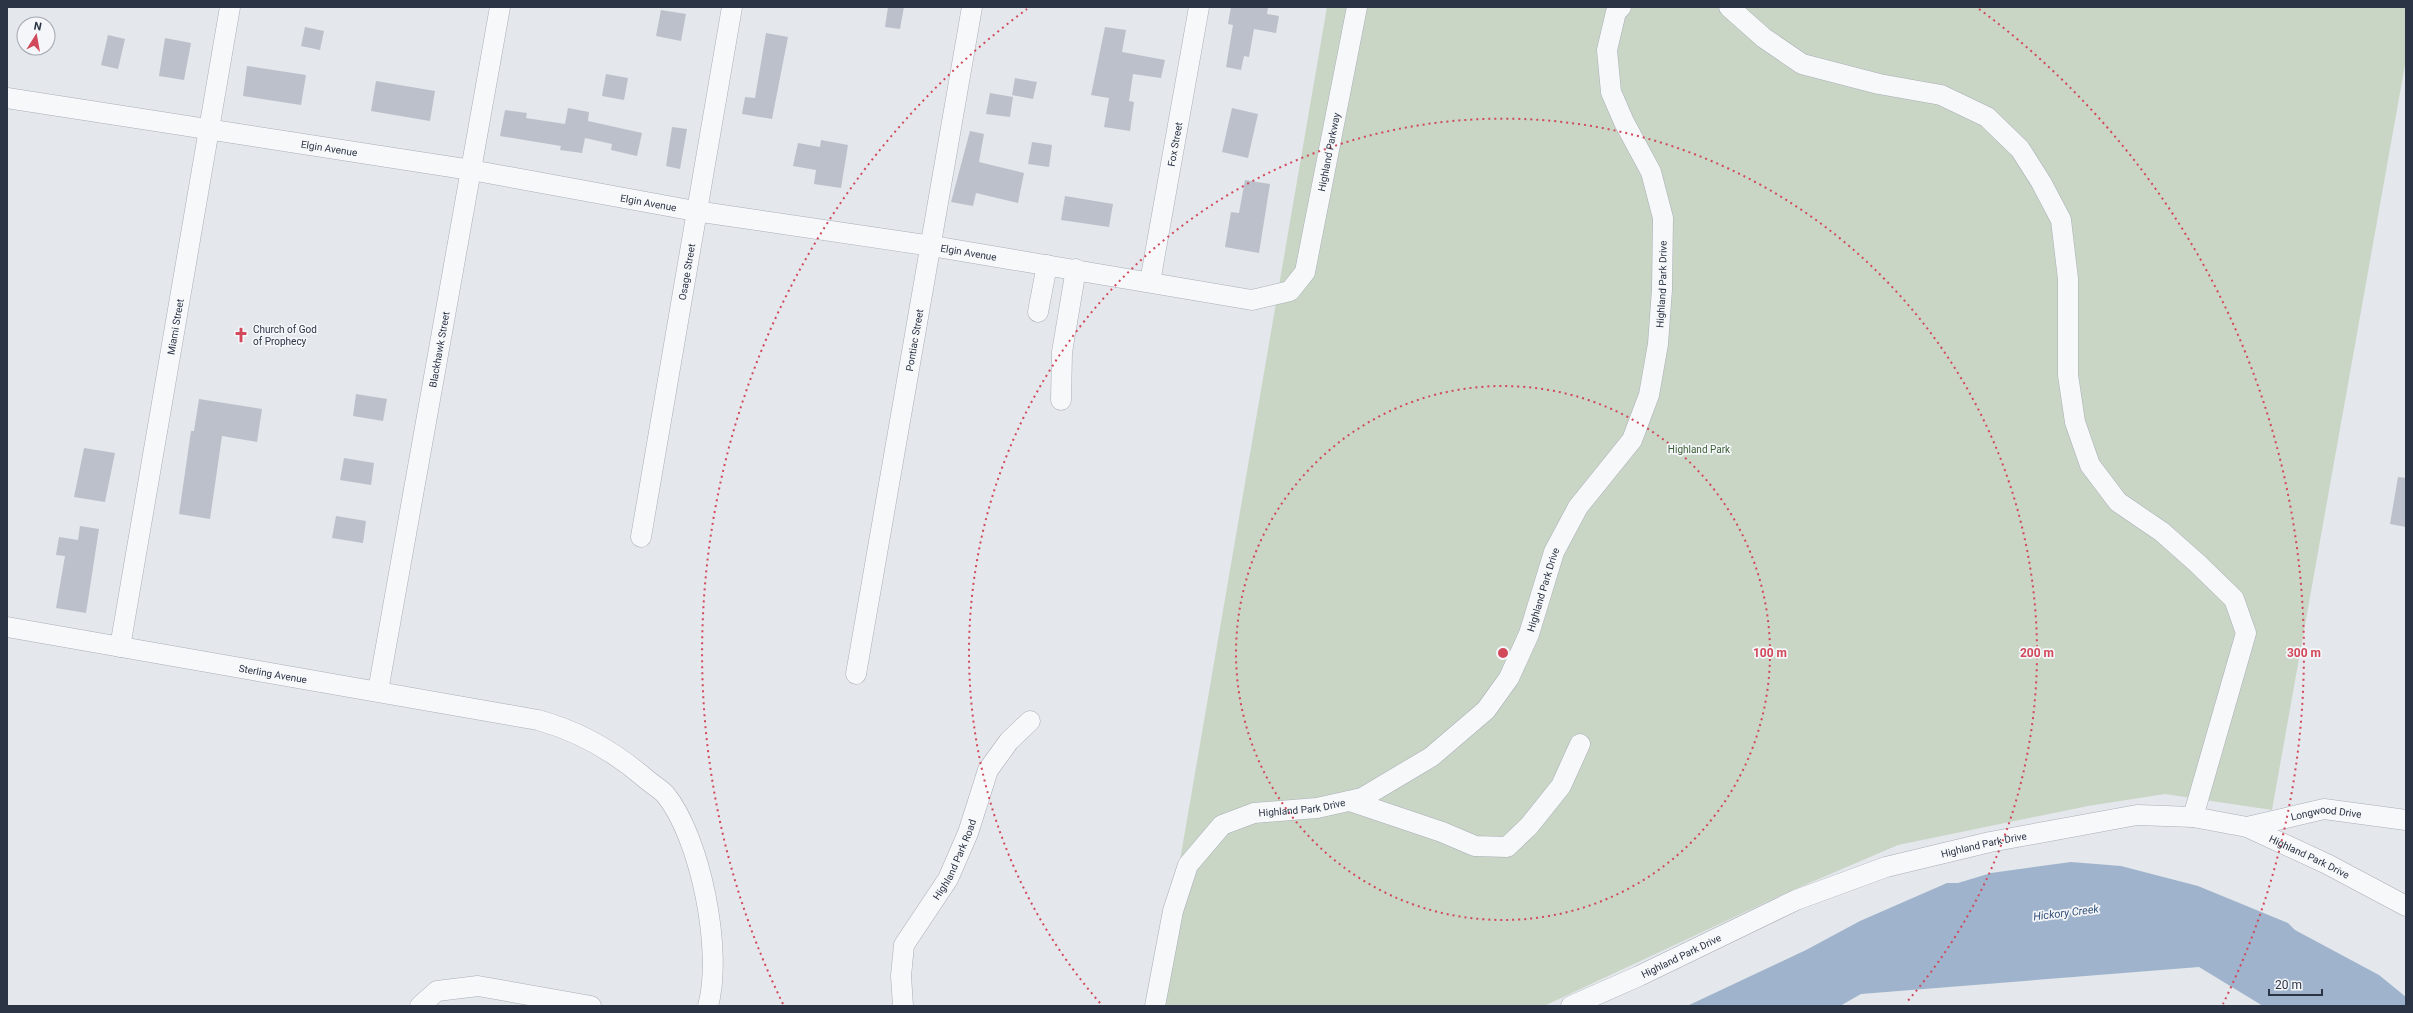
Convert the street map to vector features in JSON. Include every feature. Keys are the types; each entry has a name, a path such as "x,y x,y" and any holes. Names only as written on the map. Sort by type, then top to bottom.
{"street":[{"name":"Miami Street","path":"120,647 230,7"},
{"name":"Blackhawk Street","path":"378,691 500,7"},
{"name":"Osage Street","path":"641,537 695,210 732,7"},
{"name":"Pontiac Street","path":"856,674 932,246 972,7"},
{"name":"Fox Street","path":"1150,282 1200,7"},
{"name":"Highland Parkway","path":"1290,291 1305,272 1357,7"},
{"name":"Highland Park Drive","path":"1155,1006 1173,911 1188,865 1222,825 1254,813 1317,808 1362,798 1431,757 1486,710 1509,678 1529,634 1554,552 1578,507 1632,440 1649,395 1658,344 1662,289 1663,218 1651,172 1624,122 1611,92 1606,50 1616,12 1621,7"},
{"path":"1729,7 1764,38 1802,64 1879,84 1941,95 1987,117 2020,149 2041,182 2061,220 2068,279 2068,375 2075,422 2090,465 2118,502 2162,532 2197,562 2234,599 2246,633 2193,817"},
{"name":"Elgin Avenue","path":"7,98 470,170 695,210 1076,269 1252,300 1290,291"},
{"path":"1038,312 1047,265"},
{"path":"1062,400 1062,352 1076,269"},
{"name":"Sterling Avenue","path":"7,627 538,720 558,726 591,741 629,764 665,794 690,839 706,899 713,955 713,988 708,1006"},
{"name":"Highland Park Road","path":"903,1006 901,976 904,946 948,879 968,833 988,770 1009,741 1030,721"},
{"path":"1350,801 1428,827 1475,846 1507,847 1529,826 1561,786 1580,744"},
{"name":"Longwood Drive","path":"2247,827 2324,809 2406,820"},
{"name":"Highland Park Drive","path":"1571,1006 1639,976 1796,900 1886,866 1990,842 2137,815 2193,817 2247,827 2327,864 2406,906"},
{"path":"420,1006 437,991 478,986 591,1006"}],"green space":[{"name":"Highland Park","path":"1327,7 2406,7 2406,59 2272,810 2165,794 2088,806 1898,845 1786,893 1544,1006 1166,1006 1179,866"}],"water":[{"name":"Hickory Creek","path":"2071,862 2121,866 2198,886 2288,923 2295,930 2379,975 2406,997 2406,1006 2263,1006 2199,967 1861,994 1840,1006 1687,1006 1806,950 1860,921 1947,883 1958,883 1991,873"}],"building":[{"path":"888,7 904,7 900,29 885,27"},
{"path":"1231,7 1268,8 1267,14 1279,16 1276,33 1254,29 1249,57 1244,56 1241,70 1226,67 1233,25 1228,24"},
{"path":"661,10 686,14 681,41 656,36"},
{"path":"305,27 324,31 320,50 301,46"},
{"path":"1105,27 1126,30 1122,52 1165,60 1161,78 1133,74 1129,101 1134,102 1130,131 1104,127 1109,98 1091,95"},
{"path":"766,33 788,37 772,119 742,114 745,97 755,98"},
{"path":"108,35 125,39 118,69 101,65"},
{"path":"165,38 191,43 184,80 159,76"},
{"path":"247,66 306,75 301,105 243,96"},
{"path":"606,74 628,78 624,100 602,96"},
{"path":"1015,78 1037,82 1033,99 1012,95"},
{"path":"376,81 435,91 430,121 371,111"},
{"path":"990,93 1013,97 1010,117 986,114"},
{"path":"568,108 589,112 588,121 642,133 637,156 611,150 612,144 585,138 582,153 560,150 561,146 500,136 505,110 527,113 526,118 565,124"},
{"path":"1232,108 1258,114 1248,158 1222,152"},
{"path":"672,127 687,129 680,169 666,166"},
{"path":"970,131 984,134 979,162 1024,173 1018,203 976,193 973,206 951,202"},
{"path":"821,140 848,145 841,188 814,184 816,170 793,166 798,143 820,147"},
{"path":"1032,142 1052,145 1049,167 1028,164"},
{"path":"1245,180 1270,184 1259,253 1225,247 1231,212 1239,213"},
{"path":"1065,196 1113,204 1109,227 1061,220"},
{"path":"356,394 387,399 383,421 353,416"},
{"path":"199,399 262,409 257,442 222,436 210,519 179,514 191,431 194,431"},
{"path":"84,448 115,453 105,502 74,497"},
{"path":"344,458 374,463 371,485 340,480"},
{"path":"2398,477 2406,478 2406,527 2390,524"},
{"path":"336,516 366,521 363,543 332,538"},
{"path":"80,526 99,529 86,613 56,608 65,556 56,555 59,537 78,540"}],"place":[{"name":"Church of God of Prophecy","path":"241,335"}]}
